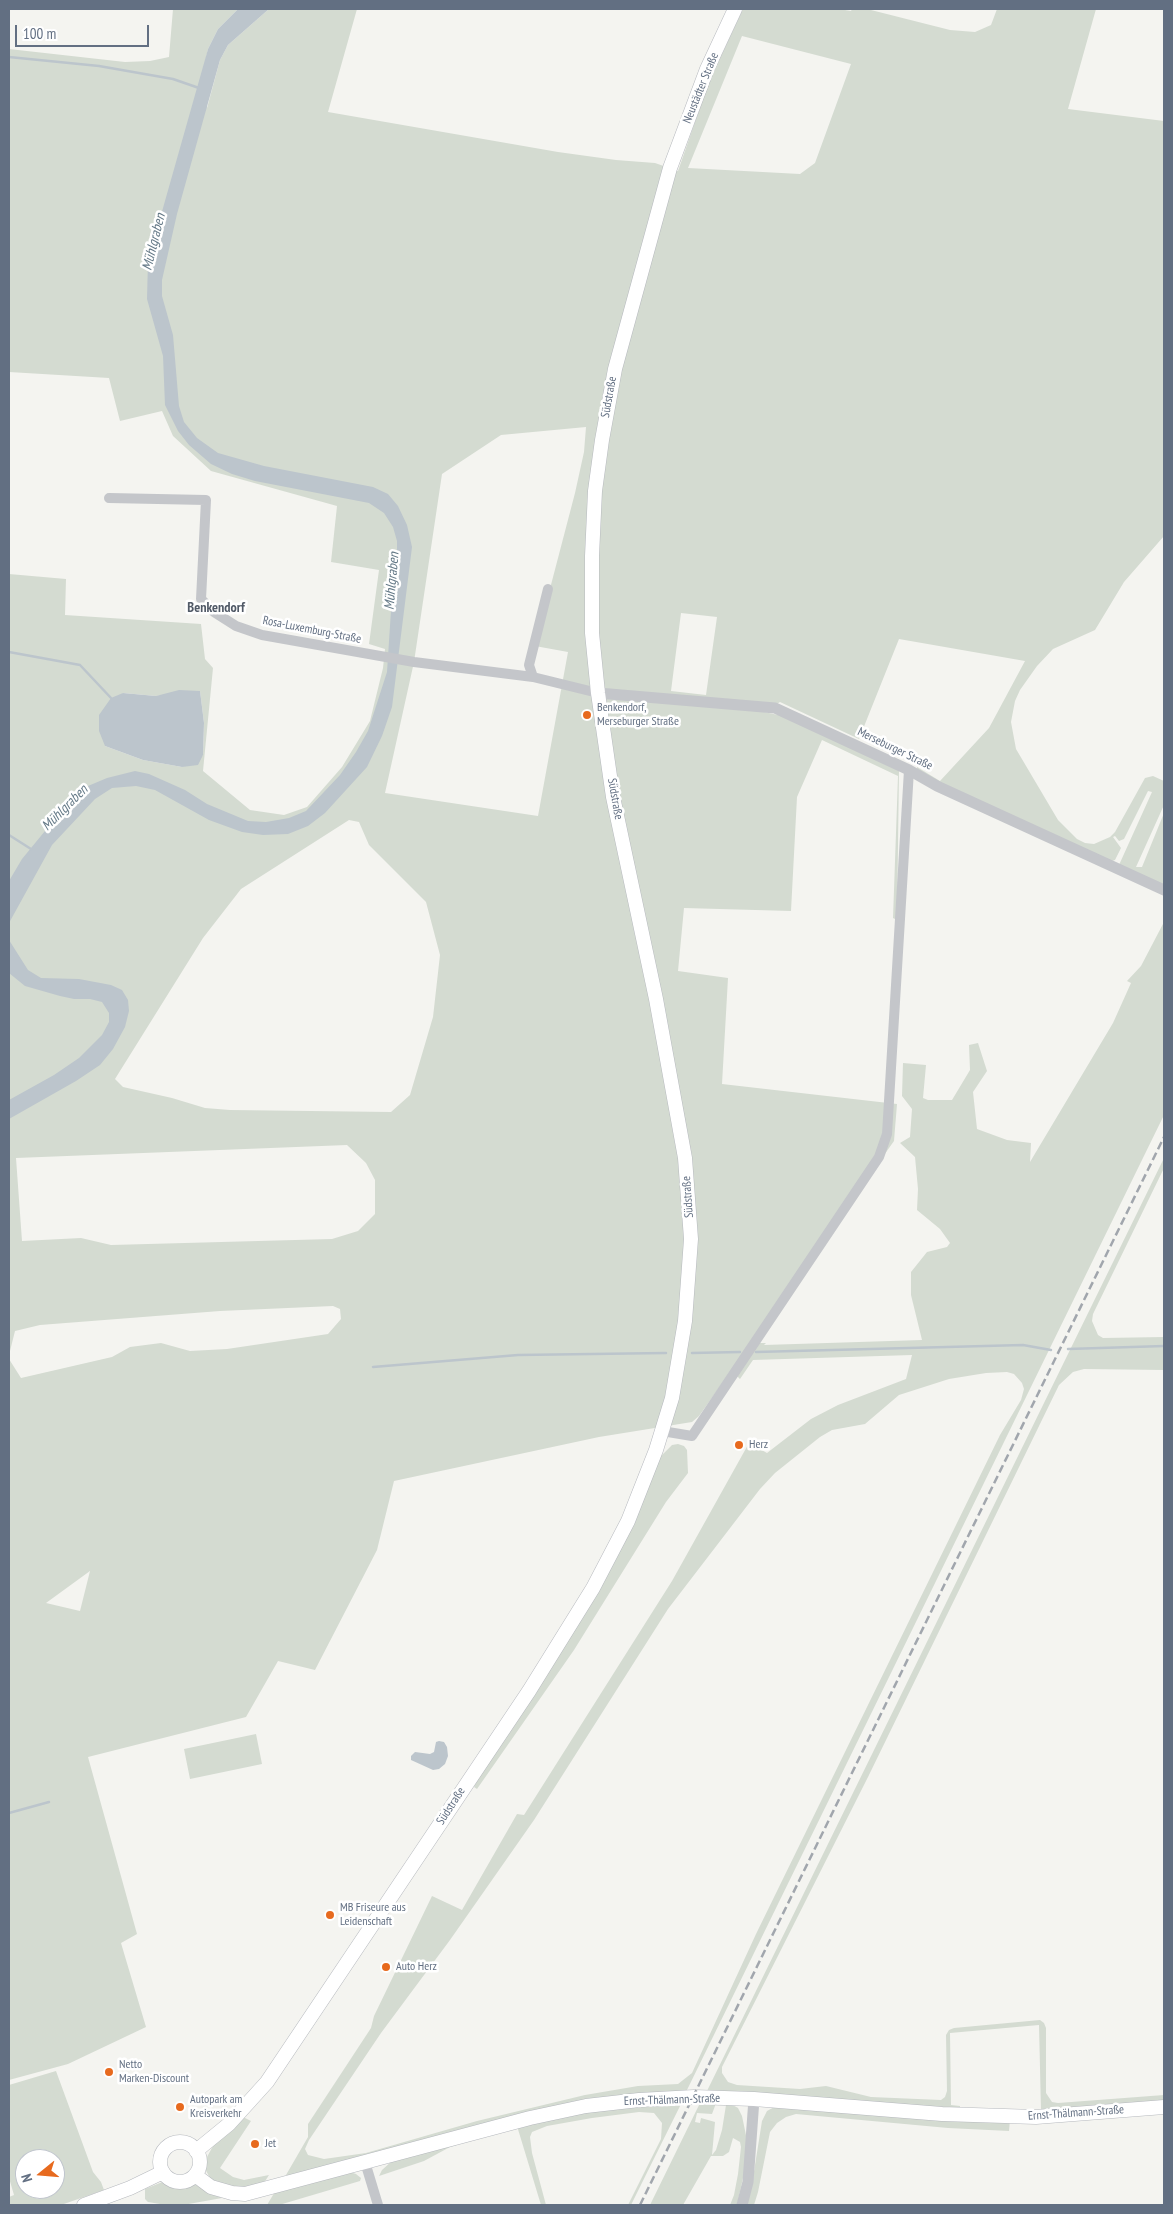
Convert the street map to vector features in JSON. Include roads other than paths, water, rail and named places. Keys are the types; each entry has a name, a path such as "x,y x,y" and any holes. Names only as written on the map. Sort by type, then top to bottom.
{"main road":[{"name":"Neustädter Straße","path":"670,168 707,69 735,9"},
{"name":"Südstraße","path":"196,2151 229,2124 267,2082 529,1691 593,1588 616,1546 628,1521 662,1431 672,1398 685,1321 691,1239 685,1158 656,999 613,796 598,693 592,633 592,556 595,490 602,440 614,369 670,168"},
{"name":"Ernst-Thälmann-Straße","path":"195,2175 211,2187 232,2193 245,2194 530,2118 586,2106 639,2100 694,2097 754,2099 942,2114 1028,2117 1164,2107"},
{"path":"185,2143 196,2151 200,2162 195,2175 187,2180 176,2182 163,2172 160,2166 162,2153 172,2144 185,2143"},
{"path":"84,2205 130,2188 163,2172"}],"street":[{"name":"Rosa-Luxemburg-Straße","path":"109,498 206,500 201,599 214,612 236,626 262,635 414,662 533,677 598,693"},
{"path":"533,677 529,665 548,589"},
{"name":"Merseburger Straße","path":"598,693 775,708 909,770 937,786 1164,890"},
{"path":"662,1431 692,1436 879,1157 882,1149 887,1134 909,770"},
{"path":"742,2205 748,2182 754,2099"},
{"path":"365,2162 378,2205"}],"water":[{"name":"Mühlgraben","path":"238,9 269,9 228,45 220,60 177,214 162,280 162,296 173,335 179,406 184,422 197,438 218,453 264,466 373,487 388,494 398,506 407,525 412,547 392,707 382,736 367,767 325,813 308,826 288,834 263,835 242,832 209,820 155,790 136,786 112,788 95,799 52,845 9,923 9,881 22,859 68,803 88,786 107,778 135,771 149,774 185,790 207,804 248,821 266,822 289,818 306,811 340,775 356,752 368,731 387,672 392,595 397,570 397,541 393,527 384,513 369,503 255,481 232,474 211,464 189,445 178,431 165,405 163,356 147,299 148,261 208,49 218,29"},
{"path":"179,690 200,691 204,723 203,755 198,765 182,767 143,760 105,746 99,731 99,715 111,698 123,693 156,696"},
{"path":"9,940 28,970 41,978 79,979 111,985 122,990 128,1000 129,1011 125,1027 113,1049 100,1065 76,1081 9,1119 9,1100 54,1075 79,1058 102,1035 109,1022 109,1013 102,1002 90,999 74,999 25,986 9,973"},
{"path":"436,1742 444,1742 447,1747 448,1756 445,1764 439,1769 433,1770 411,1760 411,1756 415,1752 430,1754 434,1752"}],"waterway":[{"path":"9,57 99,66 173,79 199,88"},
{"path":"9,652 80,665 111,698"},
{"path":"9,835 31,849"},
{"path":"756,1352 1023,1345 1051,1350"},
{"path":"1068,1349 1164,1346"},
{"path":"692,1353 740,1352"},
{"path":"373,1367 518,1355 666,1353"},
{"path":"9,1813 49,1802"}],"railway":[{"path":"640,2205 1164,1137"}],"place":[{"name":"Benkendorf, Merseburger Straße","path":"587,715"},
{"name":"Herz","path":"739,1445"},
{"name":"MB Friseure aus Leidenschaft","path":"330,1915"},
{"name":"Auto Herz","path":"386,1967"},
{"name":"Netto Marken-Discount","path":"109,2072"},
{"name":"Autopark am Kreisverkehr","path":"180,2107"},
{"name":"Jet","path":"255,2144"}],"district":[{"name":"Benkendorf","path":"216,608"}]}
